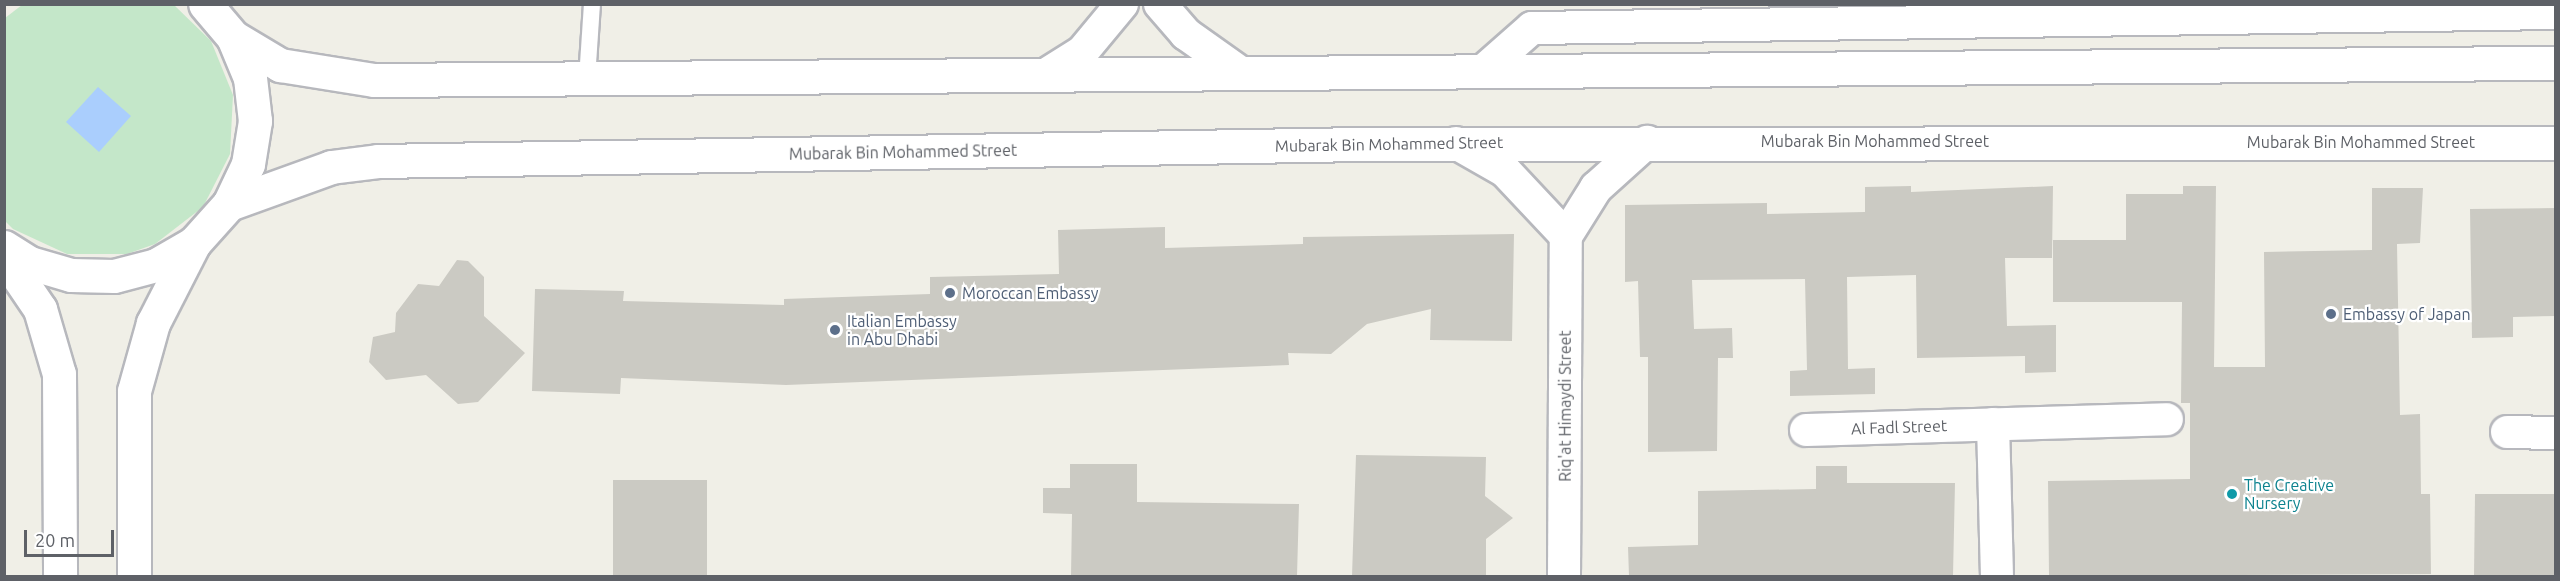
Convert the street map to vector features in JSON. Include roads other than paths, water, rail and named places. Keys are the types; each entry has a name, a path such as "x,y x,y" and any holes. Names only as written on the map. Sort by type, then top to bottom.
{"main road":[{"path":"134,576 134,391 153,323 194,243 230,204 248,164 255,121 250,78 233,37 205,4"},
{"path":"233,37 280,65 330,76 587,79 1050,72 2556,63"},
{"name":"Mubarak Bin Mohammed Street","path":"230,204 331,167 378,161 1456,143 2556,143"},
{"path":"4,247 30,263 71,275 114,276 156,265 194,243"},
{"path":"4,256 40,309 58,374 60,576"}],"street":[{"path":"1050,72 1090,44 1122,4"},
{"path":"1160,4 1186,34 1238,71"},
{"path":"1484,71 1532,28 1673,13 2516,9 2556,13"},
{"path":"1456,143 1505,171 1566,236 1596,188 1647,142"},
{"name":"Riq'at Himaydi Street","path":"1564,576 1566,236"},
{"name":"Al Fadl Street","path":"1806,430 2167,419"},
{"path":"1993,424 1997,576"},
{"path":"2507,432 2556,433"}],"lane":[{"path":"587,79 592,4"}],"water":[{"path":"98,87 131,116 99,152 66,122"}],"place":[{"name":"Moroccan Embassy","path":"950,293"},
{"name":"Embassy of Japan","path":"2331,314"},
{"name":"Italian Embassy in Abu Dhabi","path":"835,330"},
{"name":"The Creative Nursery","path":"2232,494"}]}
